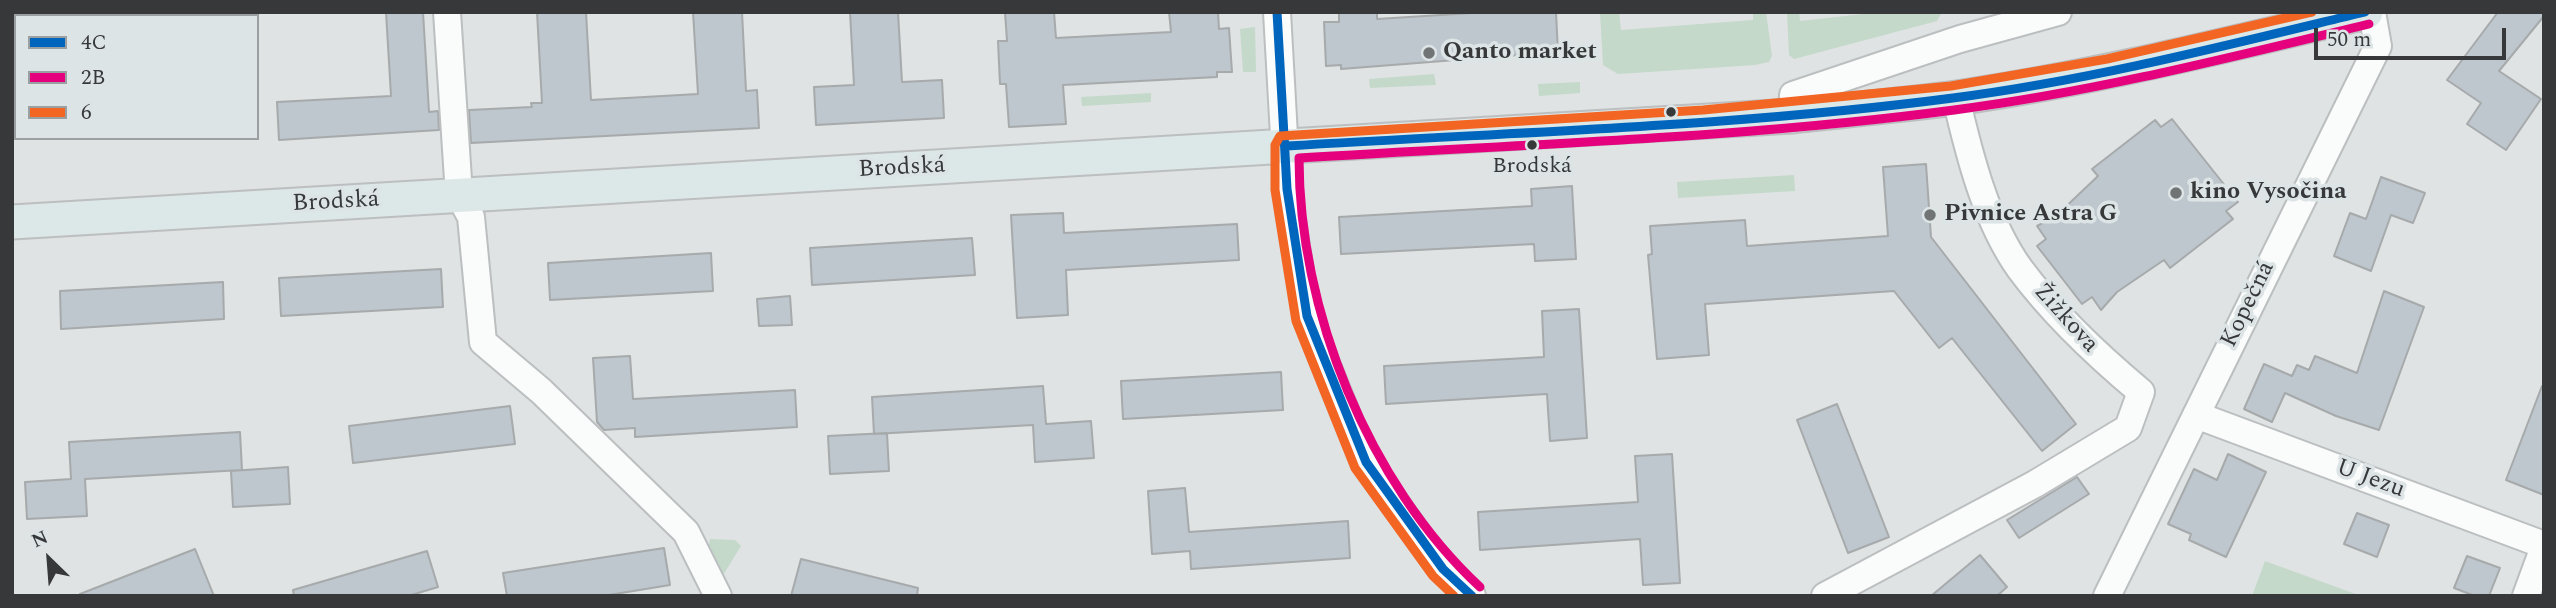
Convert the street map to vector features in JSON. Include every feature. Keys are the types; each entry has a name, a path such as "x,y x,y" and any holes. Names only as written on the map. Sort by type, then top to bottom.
{"main road":[{"path":"1792,116 1956,98 2160,60 2366,12"},
{"name":"Brodská","path":"12,222 1792,116"}],"street":[{"path":"447,12 459,195 471,217 483,342 541,391 686,532 718,596"},
{"path":"1277,12 1287,146 1287,190 1307,316 1366,462 1443,569 1472,596"},
{"path":"1792,116 1793,95 1961,39 2058,12"},
{"name":"Kopečná","path":"2107,596 2378,46 2372,12"},
{"name":"Žižkova","path":"1825,596 2035,484 2128,428 2141,392 2097,355 2019,268 1984,201 1956,98"},
{"name":"U Jezu","path":"2196,415 2544,546"},
{"path":"2526,596 2544,546"}],"green space":[{"path":"1600,12 1619,12 1621,30 1753,20 1753,12 1766,12 1772,56 1769,62 1755,65 1618,74 1603,65"},
{"path":"1787,12 1799,12 1800,21 1881,12 1942,12 1937,21 1794,59 1789,55"},
{"path":"1255,27 1256,72 1243,72 1240,29"},
{"path":"1434,74 1436,85 1370,88 1369,79"},
{"path":"1580,82 1580,93 1539,96 1538,84"},
{"path":"1151,93 1151,102 1082,106 1081,97"},
{"path":"1794,175 1795,191 1678,198 1677,182"},
{"path":"710,539 735,540 741,546 722,577 708,550"},
{"path":"2265,561 2361,596 2252,596"}],"building":[{"path":"386,12 423,12 429,112 438,111 439,130 279,140 277,102 391,96"},
{"path":"537,12 586,12 591,100 698,94 693,12 742,12 746,91 757,90 759,128 471,143 469,110 532,107 531,103 542,103"},
{"path":"850,12 898,12 902,82 942,80 944,118 816,125 814,87 854,85"},
{"path":"1005,12 1054,12 1056,38 1171,32 1169,12 1218,12 1219,29 1229,28 1232,72 1217,72 1217,77 1063,85 1066,124 1009,127 1006,84 1000,84 998,41 1007,41"},
{"path":"1339,12 1377,12 1377,19 1488,12 1556,12 1558,52 1341,69 1341,65 1326,66 1324,22 1339,22"},
{"path":"2498,12 2544,12 2544,16 2499,71 2541,99 2506,150 2467,124 2481,103 2447,80"},
{"path":"2172,119 2238,202 2226,211 2233,219 2170,268 2164,260 2117,292 2101,310 2092,297 2082,304 2037,246 2046,239 2037,226 2057,215 2098,176 2092,169 2155,120 2161,127"},
{"path":"1926,164 1931,237 2076,424 2042,451 1952,338 1939,348 1894,291 1705,304 1709,355 1657,359 1648,255 1652,254 1650,226 1745,220 1747,246 1888,236 1883,167"},
{"path":"2381,177 2425,193 2413,223 2391,215 2371,271 2334,256 2350,213 2366,219"},
{"path":"1572,186 1576,259 1535,261 1534,244 1341,254 1339,217 1532,206 1531,189"},
{"path":"1063,213 1064,233 1237,224 1239,260 1066,270 1068,315 1017,318 1011,215"},
{"path":"972,238 975,275 812,285 810,248"},
{"path":"711,253 713,291 550,300 548,263"},
{"path":"441,269 443,307 281,316 279,278"},
{"path":"223,282 224,319 61,329 60,291"},
{"path":"2384,291 2424,307 2379,430 2336,416 2285,393 2272,422 2244,409 2264,364 2292,376 2297,365 2309,370 2315,356 2357,373"},
{"path":"790,296 792,325 759,326 757,299"},
{"path":"1579,309 1587,438 1550,441 1547,394 1386,404 1384,366 1544,357 1542,311"},
{"path":"630,356 633,399 795,390 797,427 635,437 635,428 604,430 597,422 593,358"},
{"path":"1281,372 1283,410 1123,419 1121,381"},
{"path":"1043,386 1046,424 1091,421 1094,458 1035,462 1033,425 874,434 872,397"},
{"path":"2544,386 2544,495 2506,480"},
{"path":"1837,404 1889,537 1848,553 1797,420"},
{"path":"510,406 515,444 353,463 349,426"},
{"path":"240,432 242,470 85,479 87,516 27,519 25,482 71,479 69,442"},
{"path":"887,433 889,471 830,474 828,436"},
{"path":"1672,454 1680,583 1643,585 1640,539 1480,550 1478,512 1638,502 1635,456"},
{"path":"2228,454 2266,472 2226,557 2189,540 2191,534 2168,524 2194,469 2217,480"},
{"path":"288,467 290,504 233,507 231,471"},
{"path":"2077,477 2089,494 2019,538 2007,520"},
{"path":"1185,488 1189,532 1348,521 1350,558 1191,569 1190,551 1152,554 1148,491"},
{"path":"2357,513 2389,525 2377,557 2344,544"},
{"path":"664,548 670,585 603,596 507,596 503,573"},
{"path":"195,549 214,596 80,594"},
{"path":"427,551 438,587 408,596 294,596 293,590"},
{"path":"1980,555 2007,587 1997,596 1931,596"},
{"path":"2467,556 2500,568 2489,596 2475,596 2454,588"},
{"path":"801,559 918,588 917,596 791,596"}],"transit line":[{"name":"4C","path":"1277,12 1287,189 1307,316 1366,462 1443,569 1472,596"},
{"name":"6","path":"1454,596 1433,576 1355,468 1296,321 1275,190 1275,145 1280,136 1703,110 1951,86 2107,59 2312,12"},
{"name":"4C","path":"1287,146 1704,122 1953,98 2108,72 2365,12"},
{"name":"2B","path":"1480,587 1440,545 1404,497 1374,446 1348,391 1327,333 1312,275 1302,216 1299,158 1791,128 1954,110 2111,84 2369,24"}],"place":[{"name":"Qanto market","path":"1429,53"},
{"name":"Brodská","path":"1532,145"},
{"name":"kino Vysočina","path":"2176,193"},
{"name":"Pivnice Astra G","path":"1930,215"}]}
